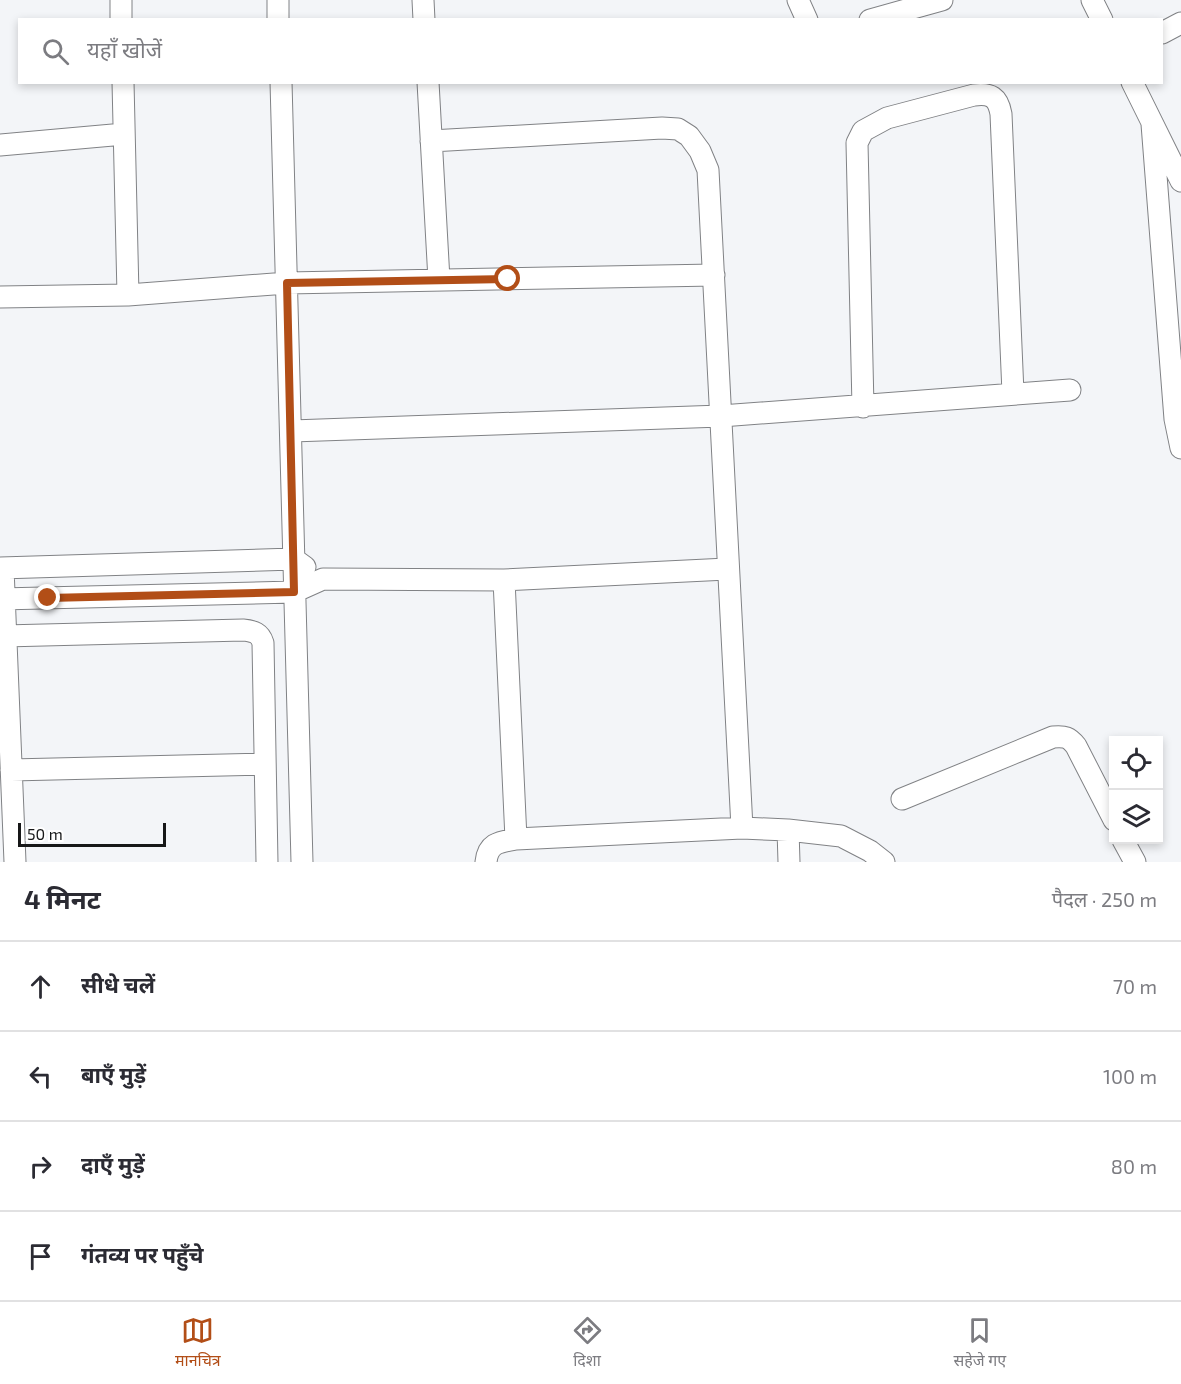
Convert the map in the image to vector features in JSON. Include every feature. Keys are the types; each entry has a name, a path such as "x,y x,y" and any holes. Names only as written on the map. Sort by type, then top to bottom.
{"street":[{"path":"121,0 122,18"},
{"path":"278,0 278,18"},
{"path":"423,0 424,18"},
{"path":"798,0 806,18"},
{"path":"876,18 918,3 942,0"},
{"path":"1092,0 1101,18"},
{"path":"1163,32 1181,23"},
{"path":"123,84 128,295"},
{"path":"280,84 303,862"},
{"path":"428,84 440,280"},
{"path":"1133,84 1181,181"},
{"path":"863,407 857,143 862,131 887,118 988,93 993,96 1001,114 1013,393"},
{"path":"1152,124 1175,419 1181,448"},
{"path":"431,141 678,129 689,136 700,151 708,170 742,828"},
{"path":"0,145 124,134"},
{"path":"0,297 128,295 287,283 714,275"},
{"path":"292,431 721,416 1070,390"},
{"path":"15,862 11,770 5,735 1,568 294,560 323,579"},
{"path":"2,599 294,592 323,579 504,580 727,569"},
{"path":"504,580 516,839"},
{"path":"3,647 254,631 261,636 264,643 267,862"},
{"path":"902,800 1053,737 1063,736 1069,737 1076,746 1109,812"},
{"path":"11,770 265,764"},
{"path":"486,862 489,848 494,844 516,839 742,828 841,836 870,851 884,862"},
{"path":"788,830 789,862"},
{"path":"1125,844 1135,862"}],"route":[{"path":"48,598 294,592 287,283 508,279"}]}
